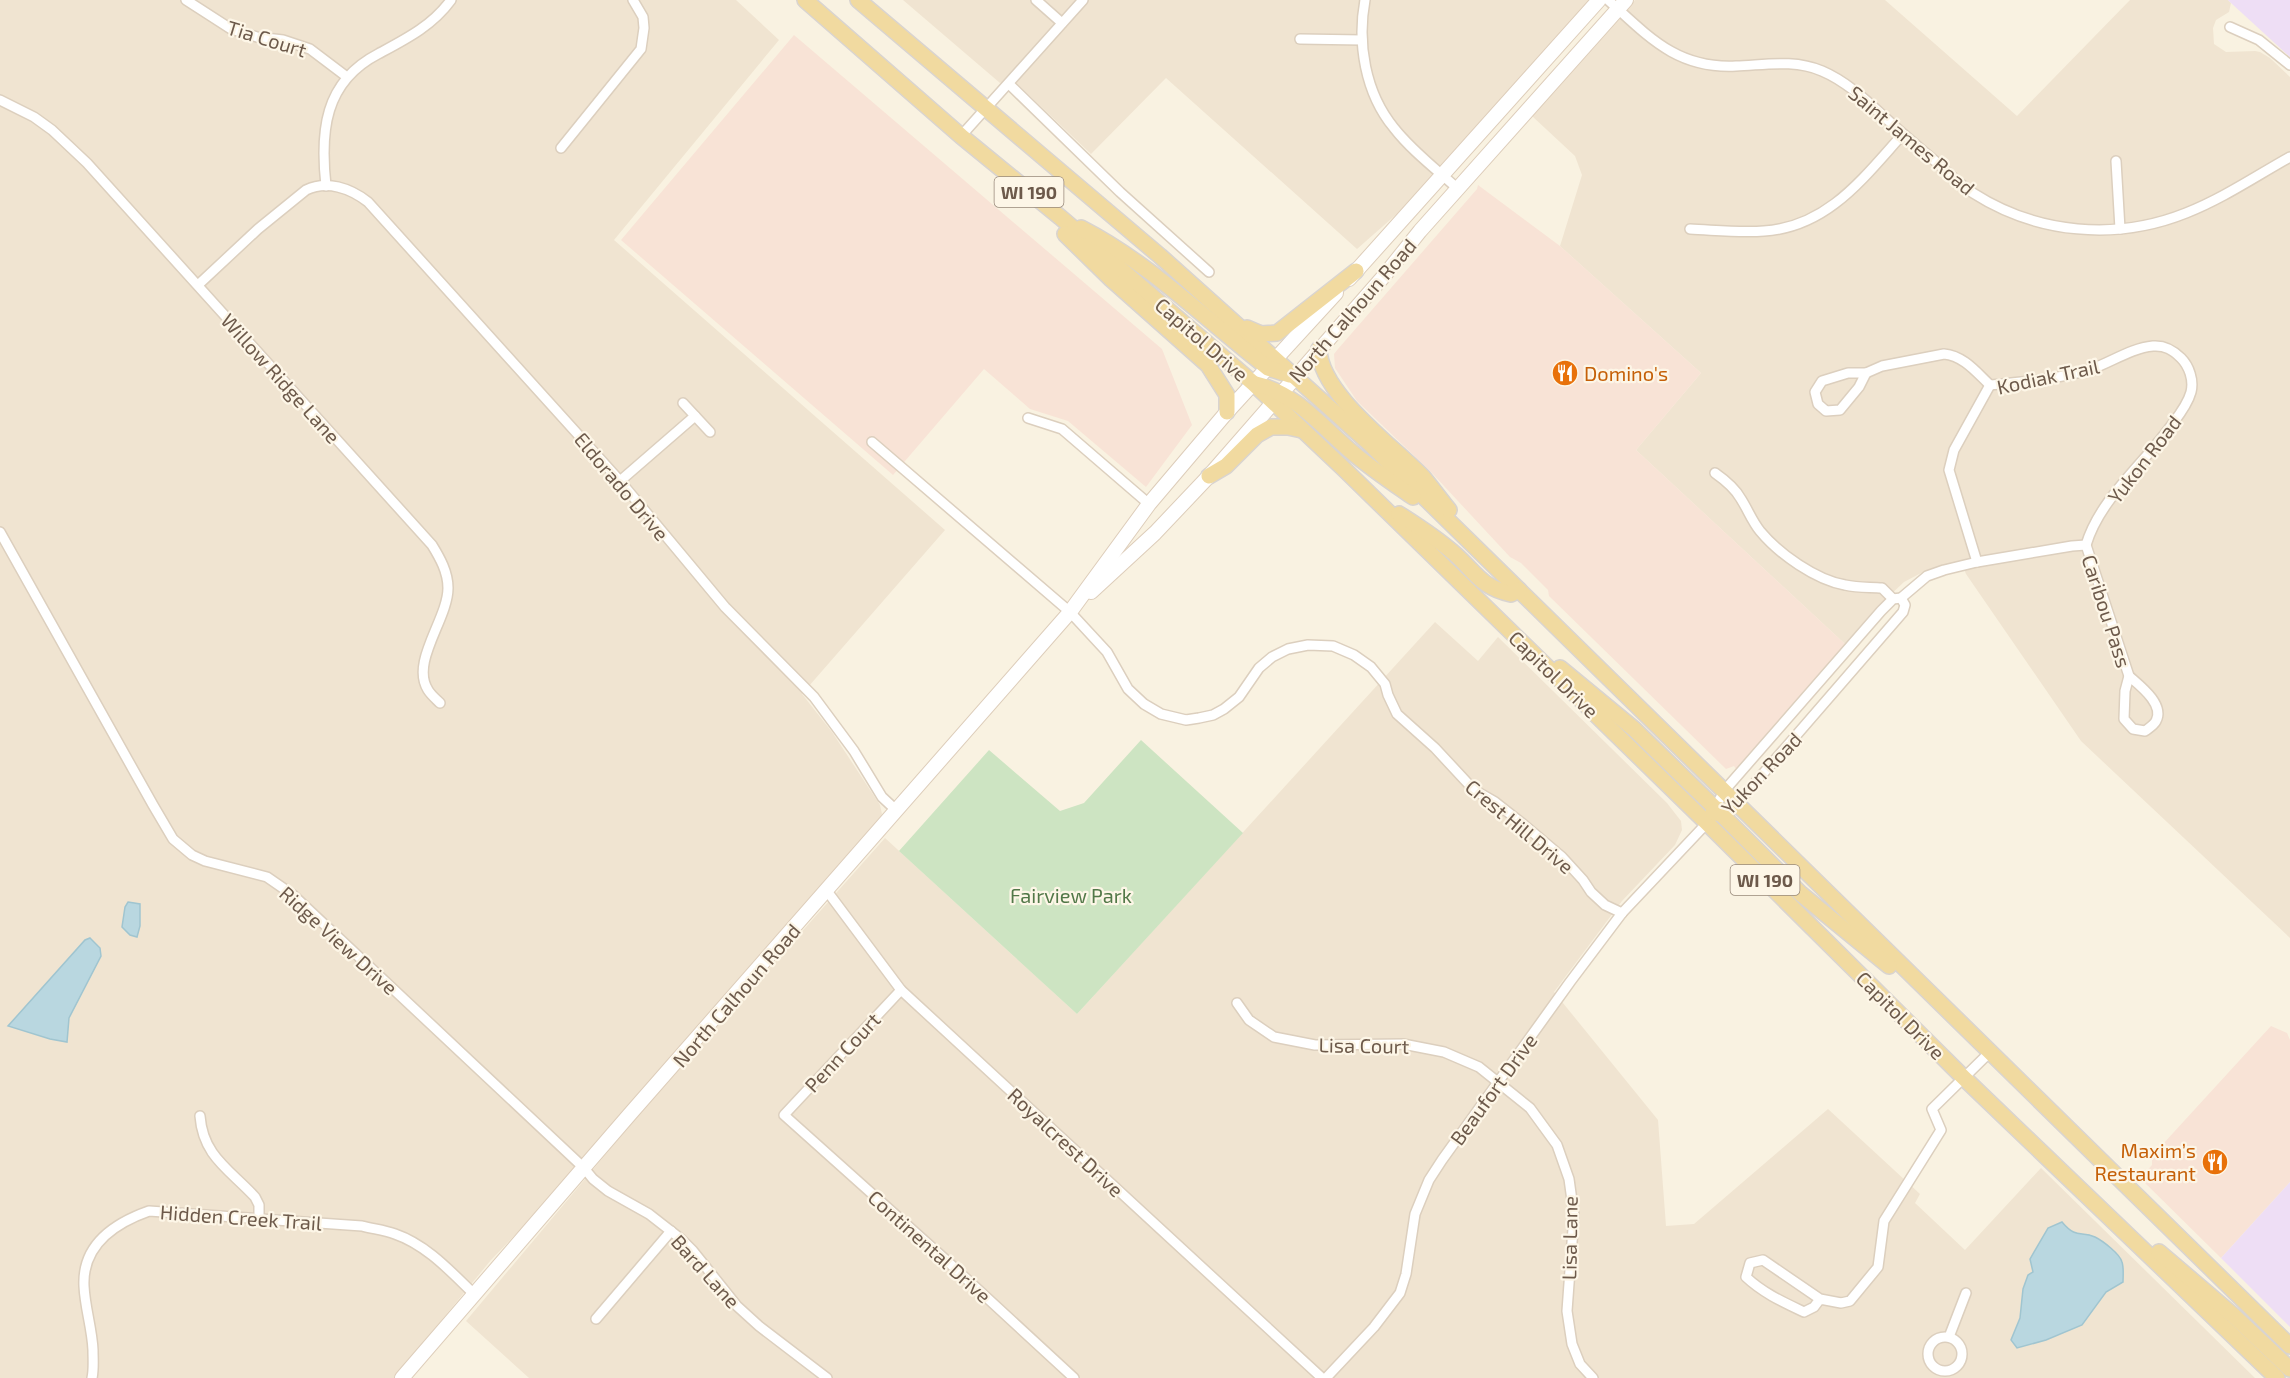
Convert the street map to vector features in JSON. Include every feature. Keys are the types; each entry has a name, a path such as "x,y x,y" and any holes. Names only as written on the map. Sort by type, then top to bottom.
{"main road":[{"name":"Capitol Drive","path":"805,0 1001,171 1060,217 1253,383"},
{"name":"Capitol Drive","path":"858,0 1161,256 1235,322 1272,363"},
{"path":"1001,171 1112,279 1208,365 1227,395 1227,412"},
{"path":"1060,217 1112,243 1272,363 1295,377"},
{"path":"1235,322 1261,334 1277,333 1356,271"},
{"path":"1319,349 1325,371 1342,398 1423,478 1480,551"},
{"name":"Capitol Drive","path":"1295,377 1370,444 1724,791 1720,812"},
{"path":"1253,383 1319,422 1353,453 1452,524"},
{"name":"Capitol Drive","path":"1277,398 1303,430 1509,631 1585,687 1634,729 1801,894 1946,1011 2290,1346"},
{"path":"1209,476 1226,466 1257,435 1271,427 1303,430"},
{"path":"1374,498 1428,532 1455,554 1483,583 1494,590 1511,594 1519,590"},
{"name":"Capitol Drive","path":"1720,812 1964,1078 2277,1378"},
{"path":"2100,1207 2188,1276 2290,1370"}],"street":[{"name":"Tia Court","path":"186,0 231,29 257,37 283,40 309,49 347,77"},
{"path":"198,285 289,202 315,186 326,186 323,158 325,125 332,103 347,77 368,60 428,25 451,0"},
{"path":"561,148 641,49 643,17 633,0"},
{"path":"1036,0 1062,23"},
{"path":"961,136 1083,0"},
{"path":"1365,0 1362,40 1364,60 1374,97 1393,128 1458,189"},
{"name":"North Calhoun Road","path":"402,1378 1070,612 1149,504 1227,412 1599,0"},
{"name":"North Calhoun Road","path":"1070,612 1155,533 1209,476 1617,3"},
{"name":"Saint James Road","path":"1617,3 1651,38 1666,49 1696,64 1735,67 1791,64 1820,70 1847,85 1960,183 2002,209 2030,220 2087,230 2120,229 2154,224 2188,213 2290,157"},
{"path":"2229,27 2259,40 2290,65"},
{"path":"1300,39 1362,40"},
{"path":"1010,84 1120,192 1209,272"},
{"name":"Willow Ridge Lane","path":"0,100 34,117 67,143 420,530 443,563 448,588 446,605 423,662 426,688 440,704"},
{"path":"1690,229 1764,231 1807,221 1841,201 1903,134"},
{"path":"2116,161 2120,229"},
{"name":"Eldorado Drive","path":"326,186 336,186 357,194 377,211 620,481 718,599 814,698 854,752 882,797 897,811"},
{"name":"Kodiak Trail","path":"1977,562 1949,470 1953,450 1990,385 2067,376 2105,365 2145,347 2165,346 2181,357"},
{"path":"1866,373 1859,387 1840,410 1826,411 1818,404 1815,392 1822,381 1944,354 1953,355 1967,363 1990,385"},
{"name":"Yukon Road","path":"1724,791 1897,598 1927,576 1977,562 2086,545 2089,535 2112,498 2168,430 2187,402 2191,391 2191,381 2187,364 2181,357"},
{"path":"683,403 710,432"},
{"path":"620,481 695,416"},
{"path":"1028,418 1062,429 1149,504"},
{"name":"Crest Hill Drive","path":"872,442 1070,612 1107,652 1128,689 1144,704 1161,714 1186,720 1213,715 1239,697 1259,668 1272,657 1288,649 1308,645 1333,646 1354,655 1371,667 1385,684 1397,714 1435,748 1474,790 1495,802 1523,824 1562,857 1605,905 1622,914"},
{"path":"1715,473 1741,498 1750,516 1762,532 1797,563 1828,581 1858,587 1882,588 1897,598"},
{"name":"Ridge View Drive","path":"0,532 173,839 192,855 205,861 267,877 293,895 584,1168"},
{"name":"Caribou Pass","path":"2086,545 2129,676 2156,704 2158,714 2156,722 2145,731 2133,729 2124,719 2124,691 2129,676"},
{"name":"Yukon Road","path":"1720,812 1903,612 1905,605 1897,598"},
{"name":"Beaufort Drive","path":"1324,1378 1374,1327 1400,1293 1406,1274 1415,1214 1421,1196 1442,1160 1622,914 1720,812"},
{"name":"Royalcrest Drive","path":"827,891 901,990 1324,1378"},
{"name":"Penn Court","path":"784,1115 901,990"},
{"name":"Lisa Court","path":"1237,1003 1249,1020 1274,1037 1315,1045 1403,1044 1425,1047 1444,1052 1479,1067 1497,1082"},
{"path":"1820,1299 1804,1312 1784,1303 1759,1289 1746,1277 1750,1263 1763,1260 1820,1299 1841,1303 1850,1301 1878,1267 1884,1221 1941,1130 1932,1109 1989,1053"},
{"name":"Lisa Lane","path":"1497,1082 1530,1108 1557,1145 1569,1179 1573,1230 1566,1311 1572,1344 1580,1364 1593,1378"},
{"name":"Continental Drive","path":"784,1115 1074,1378"},
{"path":"200,1116 201,1133 207,1147 255,1197 259,1205 259,1217"},
{"name":"Bard Lane","path":"584,1168 608,1191 649,1214 671,1231 693,1251 737,1306 826,1378"},
{"name":"Hidden Creek Trail","path":"92,1378 93,1338 84,1284 91,1256 98,1242 111,1228 149,1211 362,1226 395,1234 417,1244 433,1256 474,1294"},
{"path":"596,1319 671,1231"},
{"path":"1948,1337 1966,1293"},
{"path":"1948,1337 1958,1342 1962,1358 1960,1363 1951,1370 1939,1374 1931,1363 1928,1352 1933,1342 1948,1337"}],"shaded area":[{"path":"0,0 736,0 779,40 614,240 945,530 802,694 832,732 880,805 882,814 879,822 545,1204 491,1260 394,1378 0,1378"},
{"path":"903,0 1590,0 1399,212 1357,249 1166,78 1091,154 1010,77 1000,83"},
{"path":"1635,0 1885,0 2017,116 2130,0 2228,0 2231,3 2229,12 2216,20 2213,28 2214,44 2226,52 2260,52 2290,77 2290,938 2081,741 1966,574 1961,561 1923,572 1904,582 1874,610 1845,644 1636,450 1701,373 1560,246 1582,175 1575,156 1532,116"},
{"path":"2228,0 2290,0 2290,57 2231,3"},
{"path":"794,35 1162,349 1192,425 1146,487 1068,421 1030,409 984,369 893,475 621,240"},
{"path":"1478,185 1560,246 1701,373 1636,450 1845,644 1736,769 1734,766 1726,769 1549,596 1548,590 1521,563 1510,557 1431,472 1357,401 1335,368 1334,354 1477,189"},
{"path":"1435,622 1478,661 1498,637 1667,803 1681,821 1682,830 1675,845 1622,901 1554,992 1658,1120 1666,1226 1694,1224 1828,1109 1920,1194 1915,1203 1965,1250 2041,1168 2255,1378 529,1378 466,1321 637,1117 885,838 1077,1014"},
{"path":"2271,1026 2287,1033 2290,1040 2290,1182 2221,1258 2140,1178 2152,1165 2152,1156"},
{"path":"2290,1182 2290,1327 2221,1258"}],"green space":[{"name":"Fairview Park","path":"1141,740 1243,833 1077,1014 899,851 989,750 1060,811 1084,803"}],"water":[{"path":"128,902 140,904 140,926 137,937 130,935 122,927"},
{"path":"90,938 100,948 101,956 69,1018 67,1042 8,1026 85,940"},
{"path":"2062,1222 2075,1233 2095,1237 2115,1252 2122,1262 2123,1282 2106,1292 2082,1325 2046,1340 2017,1348 2011,1340 2020,1318 2023,1289 2028,1275 2033,1272 2030,1259 2048,1228"}],"place":[{"name":"Domino's","path":"1565,373"},
{"name":"Maxim’s Restaurant","path":"2215,1162"}]}
